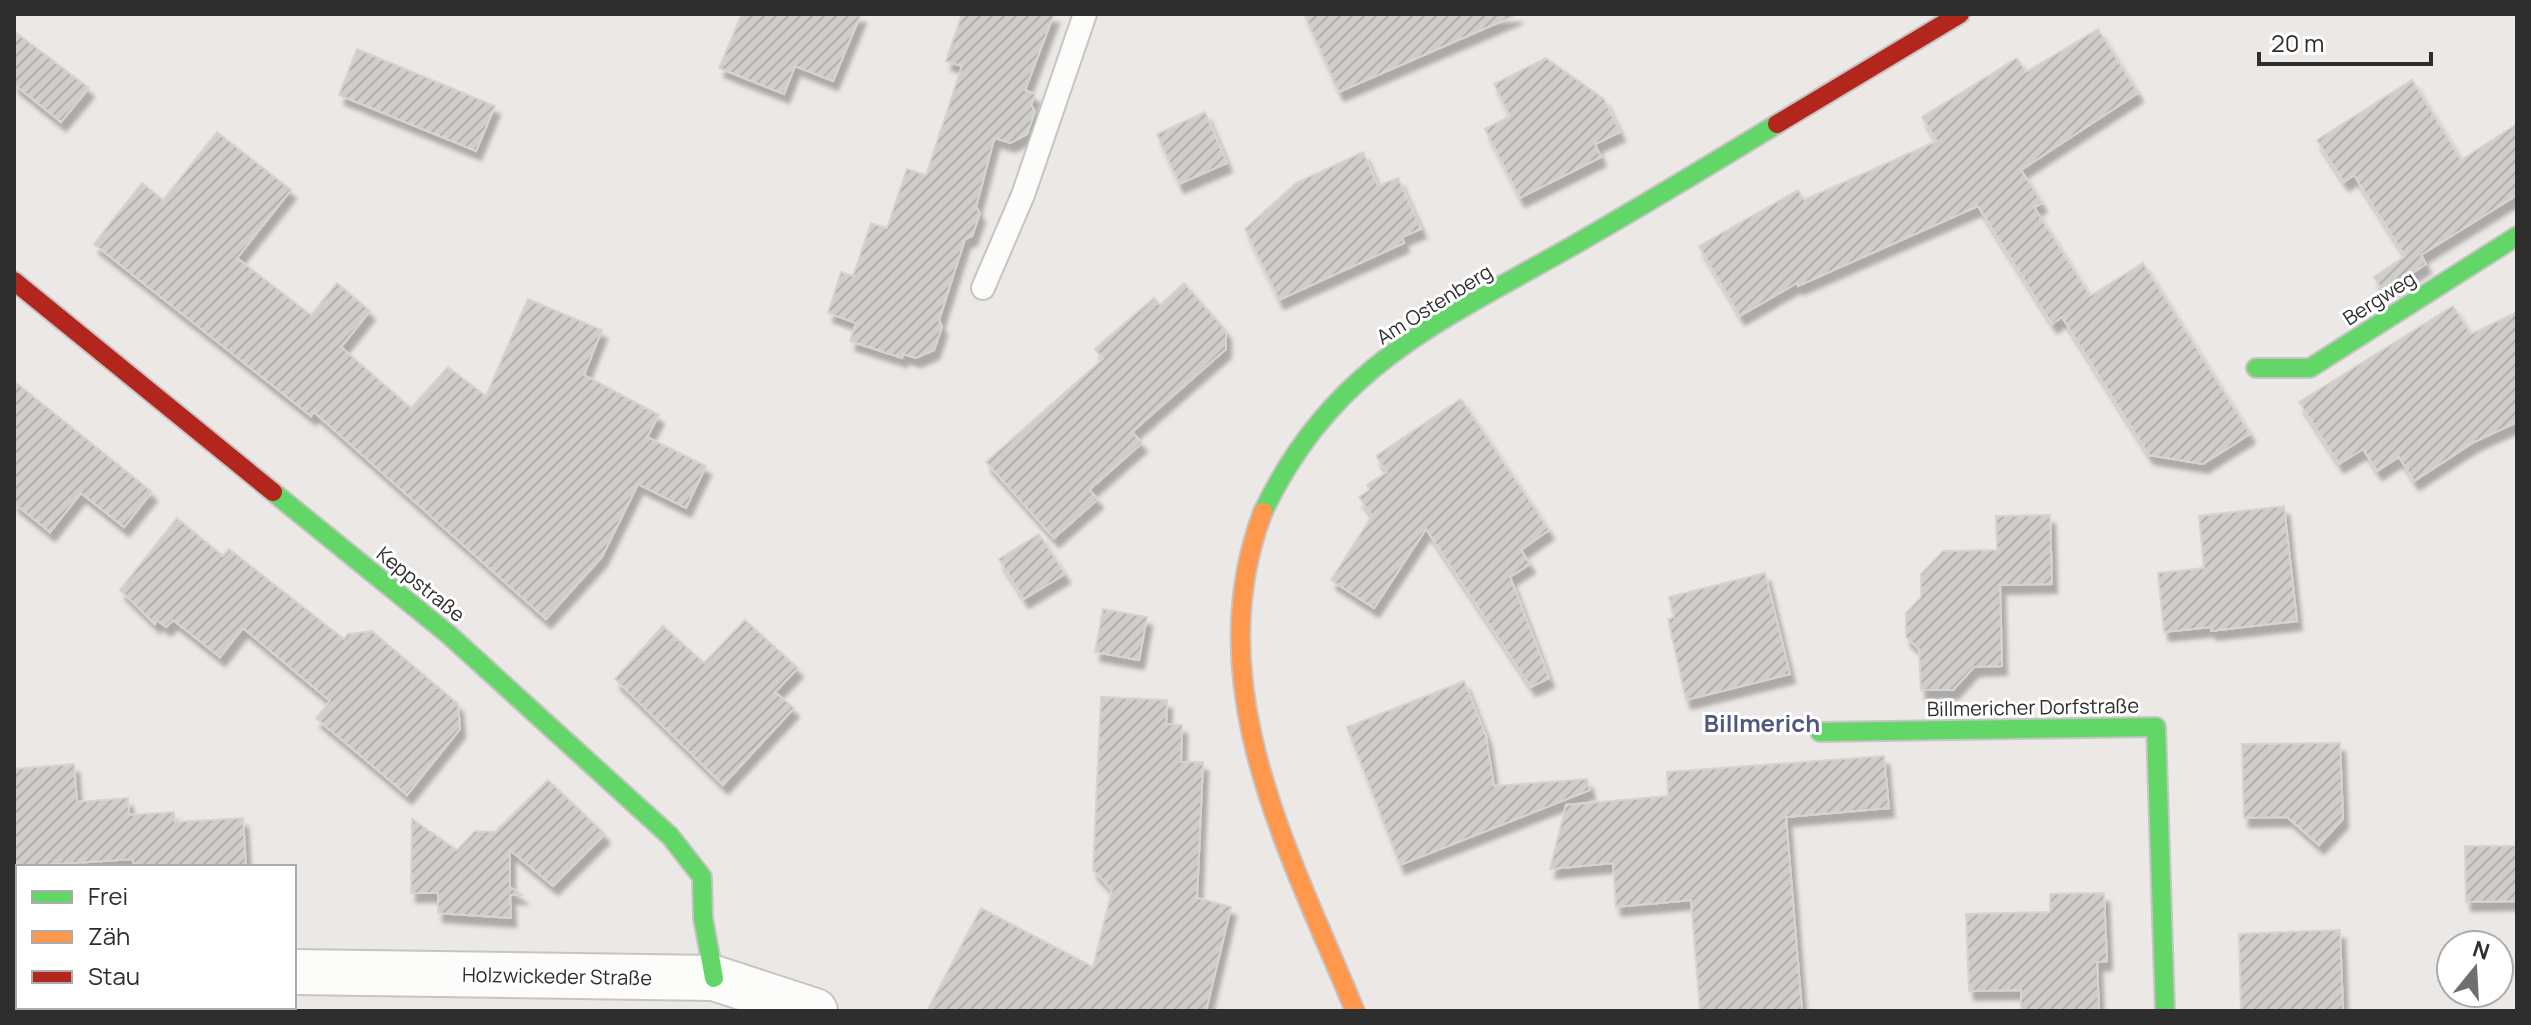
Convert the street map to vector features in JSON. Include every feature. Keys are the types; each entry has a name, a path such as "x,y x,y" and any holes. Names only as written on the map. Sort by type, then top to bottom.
{"street":[{"name":"Am Ostenberg","path":"1355,1011 1270,798 1246,721 1238,644 1243,570 1262,511 1294,449 1338,397 1397,349 1738,150 1960,14"},
{"name":"Bergweg","path":"2256,368 2310,368 2517,236"},
{"name":"Keppstraße","path":"14,281 448,634 670,836 702,877 703,918 714,978"},
{"name":"Billmericher Dorfstraße","path":"1820,732 2156,727 2165,1011"},
{"name":"Holzwickeder Straße","path":"296,972 714,978 815,1011"}],"lane":[{"path":"983,288 1023,195 1085,14"}],"building":[{"path":"742,14 861,14 833,81 795,66 784,94 719,68"},
{"path":"962,14 1054,14 1025,90 1035,94 1031,105 1035,111 1027,134 1010,143 995,138 976,207 980,213 972,236 965,239 939,320 942,327 934,350 916,358 903,354 902,358 850,341 856,323 828,313 841,272 853,276 871,223 887,228 907,169 926,175 962,66 946,61"},
{"path":"1304,14 1518,14 1339,92"},
{"path":"2098,29 2138,93 2021,170 2042,203 2034,207 2090,296 2143,263 2250,434 2203,464 2149,455 2062,317 2052,324 1978,206 1798,286 1797,283 1740,316 1699,246 1798,190 1804,200 1937,141 1922,117 2017,58 2026,72"},
{"path":"14,31 89,88 61,122 14,84"},
{"path":"357,49 495,106 476,151 339,95"},
{"path":"1546,58 1604,99 1620,132 1595,144 1601,157 1520,198 1485,129 1510,116 1494,84"},
{"path":"2412,80 2461,160 2517,124 2517,195 2421,255 2426,264 2383,292 2374,277 2405,256 2354,175 2344,182 2317,140"},
{"path":"1205,112 1227,163 1179,184 1157,134"},
{"path":"217,132 291,190 237,258 311,315 337,283 370,311 341,347 411,408 448,367 486,396 528,299 602,330 584,375 659,415 647,437 706,466 686,508 638,484 602,557 546,619 314,412 311,416 94,244 142,183 163,200"},
{"path":"1363,152 1378,186 1398,178 1421,229 1402,237 1404,243 1279,300 1245,229 1296,183"},
{"path":"1184,283 1226,331 1226,349 1132,432 1142,443 1089,490 1098,499 1054,538 986,462 1103,359 1095,349 1154,298 1160,305"},
{"path":"2453,306 2471,334 2517,312 2517,422 2474,442 2414,481 2399,457 2377,471 2363,449 2339,464 2299,402"},
{"path":"14,381 152,492 124,527 81,493 50,532 14,503"},
{"path":"1461,399 1549,530 1521,550 1530,564 1510,577 1549,678 1531,687 1426,529 1374,608 1331,580 1372,516 1359,497 1369,490 1367,485 1387,472 1376,456"},
{"path":"2284,506 2297,621 2211,631 2211,627 2164,632 2158,573 2204,568 2199,516"},
{"path":"2050,515 2052,584 2000,585 2002,666 1974,667 1953,690 1921,690 1919,649 1906,637 1906,613 1921,597 1921,574 1943,551 1997,550 1996,516"},
{"path":"177,518 223,556 229,549 344,639 348,634 372,631 458,704 460,729 407,795 316,718 330,701 243,628 220,657 173,620 166,627 157,620 155,624 120,590"},
{"path":"1039,534 1065,574 1024,599 999,559"},
{"path":"1765,573 1790,674 1686,700 1668,619 1674,617 1669,597"},
{"path":"1103,609 1147,617 1139,660 1095,652"},
{"path":"745,620 798,668 775,692 794,708 723,785 615,679 663,626 704,663"},
{"path":"1464,681 1486,736 1494,786 1587,779 1590,790 1400,865 1347,727"},
{"path":"1101,697 1167,700 1166,724 1182,725 1181,762 1203,762 1197,898 1231,907 1206,1011 927,1011 981,908 1093,967 1112,890 1093,870"},
{"path":"2340,743 2343,819 2319,845 2287,817 2244,818 2242,744"},
{"path":"1884,756 1889,808 1786,817 1802,1011 1700,1011 1691,900 1616,907 1613,863 1550,869 1566,805 1668,796 1667,772"},
{"path":"74,764 77,802 128,798 129,815 174,812 175,822 243,818 246,865 134,865 133,859 14,867 14,769"},
{"path":"548,780 605,834 553,886 510,850 510,887 522,895 510,895 511,918 438,913 438,893 411,893 412,819 457,850 475,831 495,832"},
{"path":"2465,846 2517,846 2517,901 2466,902"},
{"path":"2104,893 2107,961 2097,962 2099,1011 2021,1011 2021,990 1969,991 1966,914 2050,912 2050,894"},
{"path":"2340,930 2343,1011 2241,1011 2239,934"}],"traffic: fast":[{"path":"1263,512 1291,461 1322,419 1357,383 1394,352 1435,324 1777,124"},
{"path":"2256,368 2310,368 2517,236"},
{"path":"273,492 448,634 670,836 702,877 703,918 714,978"},
{"path":"1820,732 2156,727 2165,1011"}],"traffic: slow":[{"path":"1263,512 1245,577 1240,641 1246,704 1260,767 1280,829 1355,1011"}],"traffic: jam":[{"path":"1777,124 1960,14"},
{"path":"14,281 273,492"}],"district":[{"name":"Billmerich","path":"1762,722"}]}
